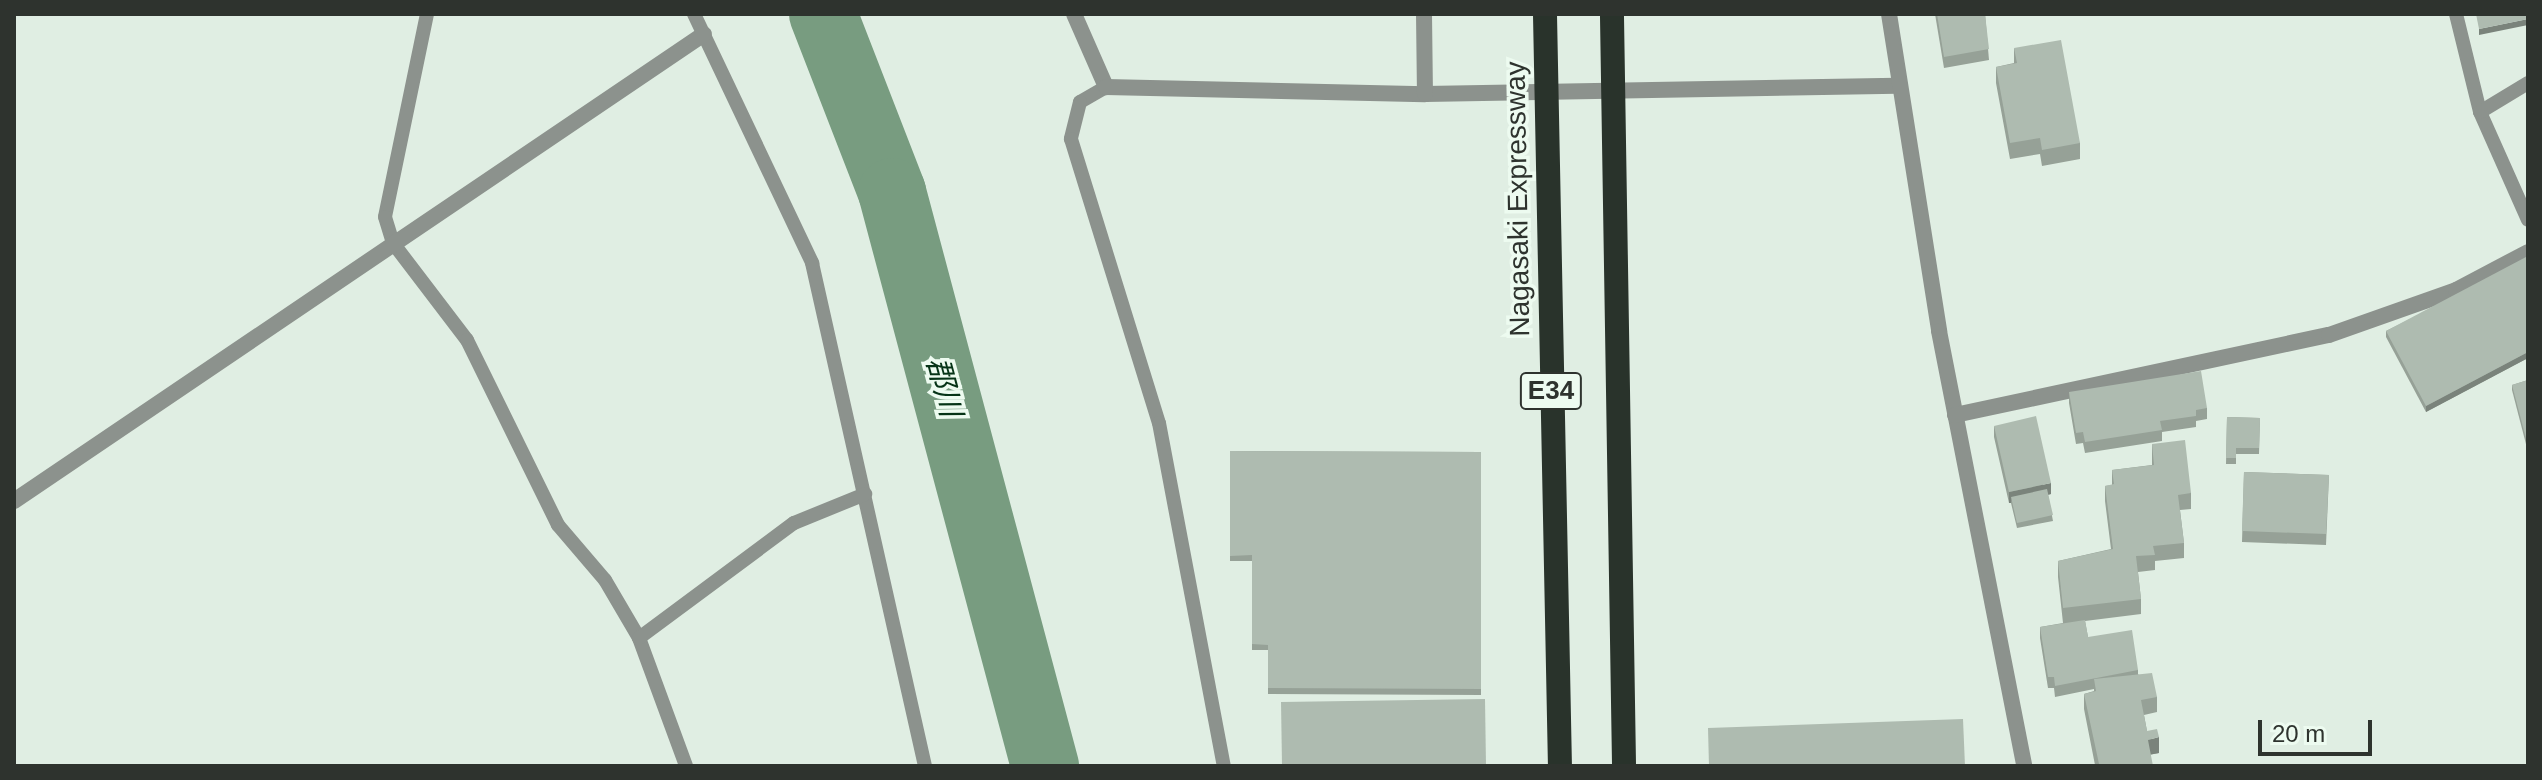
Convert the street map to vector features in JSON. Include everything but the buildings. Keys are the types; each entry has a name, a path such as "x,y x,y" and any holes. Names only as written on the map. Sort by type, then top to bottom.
{"highway":[{"name":"Nagasaki Expressway","path":"1545,15 1560,766"},
{"name":"E34","path":"1612,17 1624,766"}],"street":[{"path":"1074,14 1106,87 1425,94 1897,86"},
{"path":"1424,14 1425,94"},
{"path":"1889,14 1897,86 1955,415 2024,766"},
{"path":"14,501 704,34"},
{"path":"1955,415 2329,335 2456,290 2528,252"}],"lane":[{"path":"427,14 385,217 393,243 467,340 558,525 605,580 639,638 686,766"},
{"path":"694,14 812,263 925,766"},
{"path":"2456,14 2480,112 2528,220"},
{"path":"2480,112 2528,83"},
{"path":"1106,87 1080,102 1071,139 1159,423 1224,766"},
{"path":"639,638 794,523 865,494"}],"waterway":[{"name":"郡川","path":"823,14 892,192 1045,766"}]}
